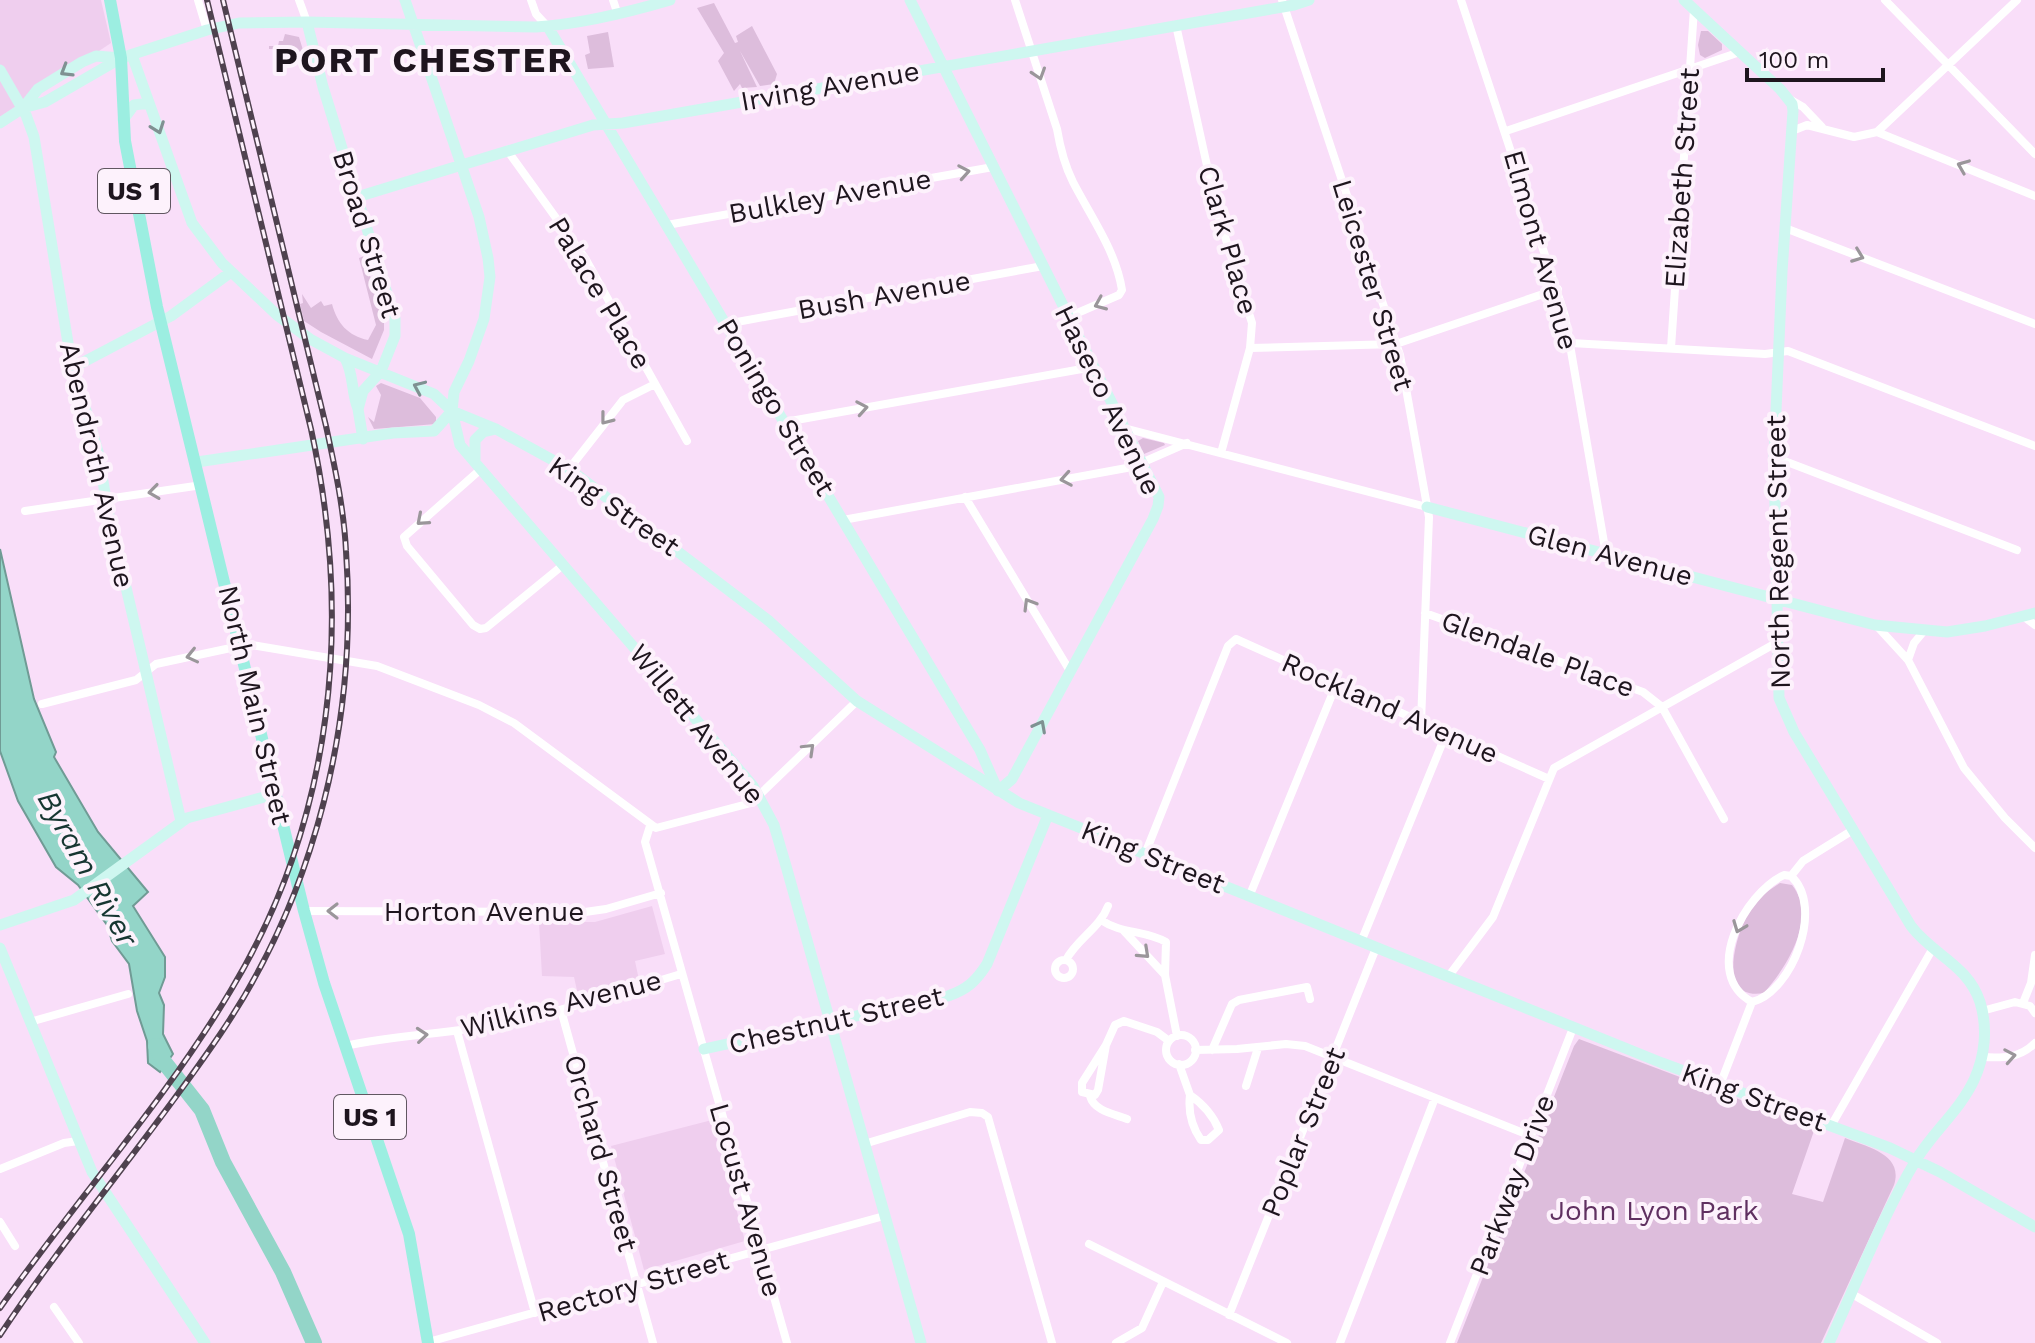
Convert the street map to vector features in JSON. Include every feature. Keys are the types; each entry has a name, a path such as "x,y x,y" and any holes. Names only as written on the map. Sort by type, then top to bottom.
{"main road":[{"name":"US 1","path":"110,0 127,56"},
{"name":"North Main Street","path":"127,56 123,120 161,322 304,911 345,1046 409,1234 428,1342"}],"street":[{"path":"198,0 207,30"},
{"path":"299,0 307,22"},
{"path":"197,462 393,433 434,431 452,411 454,392 484,319 490,277 479,217 405,0"},
{"path":"531,0 536,14 548,27"},
{"path":"613,0 618,15"},
{"path":"0,123 23,108 45,102 127,56 207,30 256,22 548,27 618,15 670,0"},
{"name":"Haseco Avenue","path":"910,0 1159,497 1158,506 1012,779 998,791"},
{"path":"1015,0 1073,182 1098,226 1122,290 1119,295 1068,317"},
{"name":"Irving Avenue","path":"357,197 593,125 1309,0"},
{"name":"Elmont Avenue","path":"1461,0 1558,289 1571,343 1606,554"},
{"path":"1885,0 2035,154"},
{"path":"1792,131 1807,125 1854,137 1877,132 2017,0"},
{"name":"Leicester Street","path":"1283,3 1396,344 1429,517 1421,722"},
{"path":"1689,4 1823,128"},
{"name":"Elizabeth Street","path":"1671,348 1688,71 1689,4"},
{"name":"Broad Street","path":"307,22 323,87 395,319 395,336 381,371 363,391 358,409"},
{"name":"Clark Place","path":"1176,25 1217,211 1252,323 1250,348 1221,453"},
{"name":"Poningo Street","path":"548,27 980,750 998,791"},
{"path":"1506,131 1740,52"},
{"name":"King Street","path":"127,56 149,103 192,223 211,251 231,272 290,325 345,358 434,394 452,411 496,429 569,469 769,621 857,701 998,791 1048,815 1573,1028 1916,1161 2035,1227"},
{"name":"Abendroth Avenue","path":"0,70 23,108 34,137 55,275 74,367 98,452 105,499 181,821"},
{"name":"North Regent Street","path":"1788,98 1793,111 1774,457 1779,698 1784,712 1911,926 1959,968 1976,992 1985,1034 1973,1081 1916,1161 1829,1343"},
{"path":"123,120 134,105 149,103"},
{"path":"1877,132 2035,195"},
{"name":"Palace Place","path":"507,150 585,258 687,441"},
{"name":"Bulkley Avenue","path":"667,225 993,167"},
{"path":"1785,228 2035,324"},
{"name":"Bush Avenue","path":"726,324 1043,266"},
{"path":"74,367 161,322 231,272"},
{"path":"1250,348 1396,344 1558,289"},
{"path":"1571,343 1765,354 1788,351 2035,446"},
{"path":"345,358 351,371 363,439"},
{"path":"785,422 1093,367"},
{"path":"569,469 623,400 655,384"},
{"name":"Willett Avenue","path":"452,411 460,445 760,795 774,825 921,1343"},
{"name":"Glen Avenue","path":"1124,428 1875,625 1924,631 1965,630 2029,615"},
{"path":"496,429 483,432 475,440 478,466 404,537 407,546 473,625 480,629 486,628 563,565"},
{"path":"843,520 1142,463 1187,443"},
{"path":"1774,457 2017,550"},
{"path":"25,511 202,485"},
{"path":"965,497 1070,671"},
{"name":"Glendale Place","path":"1425,613 1643,692 1662,707 1724,819"},
{"path":"2029,615 2035,625"},
{"path":"1875,625 1908,660 1964,768 2005,818 2035,848"},
{"path":"1908,660 1914,643 1924,631"},
{"name":"Rockland Avenue","path":"1145,854 1231,641 1242,641 1549,779"},
{"path":"1448,977 1493,917 1554,768 1776,643"},
{"path":"42,704 136,680 156,664 240,646 282,649 377,666 459,696 514,723 656,828 751,803 857,701"},
{"path":"1249,897 1336,685"},
{"path":"1361,942 1446,734"},
{"path":"0,925 74,900 181,821 202,812 275,794"},
{"name":"Chestnut Street","path":"704,1049 965,990 976,981 987,964 1048,815"},
{"name":"Locust Avenue","path":"650,826 645,842 787,1343"},
{"path":"1791,876 1803,861 1853,830"},
{"path":"1720,1085 1752,1002 1769,994 1779,983 1790,967 1802,936 1806,901 1804,891 1791,876 1776,878 1755,896 1736,933 1728,969 1736,989 1752,1002"},
{"name":"Horton Avenue","path":"304,911 585,912 661,893"},
{"path":"1066,960 1101,920 1108,906"},
{"path":"1101,920 1124,931 1165,975"},
{"path":"1124,931 1139,931 1166,942 1165,975 1173,1038 1166,1046 1168,1056 1179,1064 1190,1095 1190,1115 1198,1136 1201,1140 1208,1140 1219,1130 1201,1103 1190,1095"},
{"path":"0,948 92,1172 205,1343"},
{"name":"Poplar Street","path":"1229,1315 1376,948"},
{"path":"1831,1126 1933,948"},
{"path":"2023,1003 2031,983 2035,955"},
{"name":"Wilkins Avenue","path":"345,1046 375,1039 457,1031 561,1010 681,974"},
{"path":"1212,1050 1229,1007 1239,1000 1307,987 1310,999"},
{"path":"30,1022 128,994"},
{"path":"1982,1011 2008,1003 2023,1003 2035,1013"},
{"name":"Orchard Street","path":"561,1010 653,1343"},
{"path":"1127,1119 1098,1107 1092,1103 1090,1096 1082,1092 1082,1083 1115,1025 1124,1021 1173,1038 1191,1039 1195,1050 1192,1059 1179,1064"},
{"name":"Parkway Drive","path":"1450,1343 1573,1028"},
{"path":"457,1031 535,1313"},
{"path":"1195,1050 1258,1048 1295,1043 1531,1136"},
{"path":"1981,1057 2012,1057 2035,1044"},
{"path":"1090,1096 1098,1090 1106,1045"},
{"path":"1246,1086 1259,1053 1258,1048"},
{"path":"1340,1343 1435,1098"},
{"path":"864,1144 970,1112 984,1114 991,1123 1052,1343"},
{"path":"0,1169 64,1143 78,1141"},
{"name":"Rectory Street","path":"428,1342 884,1216"},
{"path":"0,1222 15,1246"},
{"path":"1089,1244 1287,1343"},
{"path":"1116,1343 1142,1328 1163,1282"},
{"path":"1852,1294 1937,1343"},
{"path":"54,1307 79,1343"}],"shaded area":[{"path":"0,0 101,0 111,43 0,117"},
{"path":"652,906 665,954 635,961 639,980 578,995 574,977 542,976 539,922 595,922"},
{"path":"712,1120 745,1241 644,1270 611,1146"}],"green space":[{"path":"714,3 735,43 738,42 736,36 752,26 777,74 774,84 760,86 740,51 757,87 742,88 740,84 734,91 718,61 724,53 697,8"},
{"path":"1701,31 1708,31 1722,44 1722,50 1705,58 1700,55 1698,45"},
{"path":"608,32 614,67 588,69 585,55 590,53 587,36"},
{"path":"285,34 299,37 306,60 293,49 269,49 269,46 278,46"},
{"path":"364,256 384,322 384,330 372,359 304,321 300,304 303,303 302,294 311,308 321,301 324,306 332,304 344,328 368,340 376,325 359,258"},
{"path":"381,383 420,398 436,417 436,424 374,429 368,417 374,422 381,395 376,386"},
{"path":"1143,438 1165,445 1144,454 1138,441"},
{"path":"1780,883 1792,885 1799,898 1801,926 1782,970 1764,993 1749,993 1739,987 1734,976 1740,932 1754,904"},
{"name":"John Lyon Park","path":"1579,1039 1815,1128 1792,1194 1823,1202 1845,1138 1889,1159 1896,1174 1894,1185 1821,1343 1457,1343"}],"water":[{"path":"0,549 34,699 56,752 54,757 98,832 148,892 133,906 165,957 165,977 159,993 164,1005 163,1034 173,1054 160,1072 148,1063 147,1041 137,1011 129,964 112,941 107,925 78,885 56,867 18,801 0,751"}],"waterway":[{"name":"Byram River","path":"156,1046 164,1062 202,1110 223,1162 283,1272 314,1343"}],"railway":[{"path":"0,1308 148,1112 231,990 266,925 293,857 313,788 325,718 331,646 331,574 324,502 311,429 207,0"},
{"path":"0,1335 194,1072 254,979 282,922 305,863 324,802 337,741 345,678 348,614 341,504 326,426 223,0"}],"district":[{"name":"PORT CHESTER","path":"424,60"}]}
